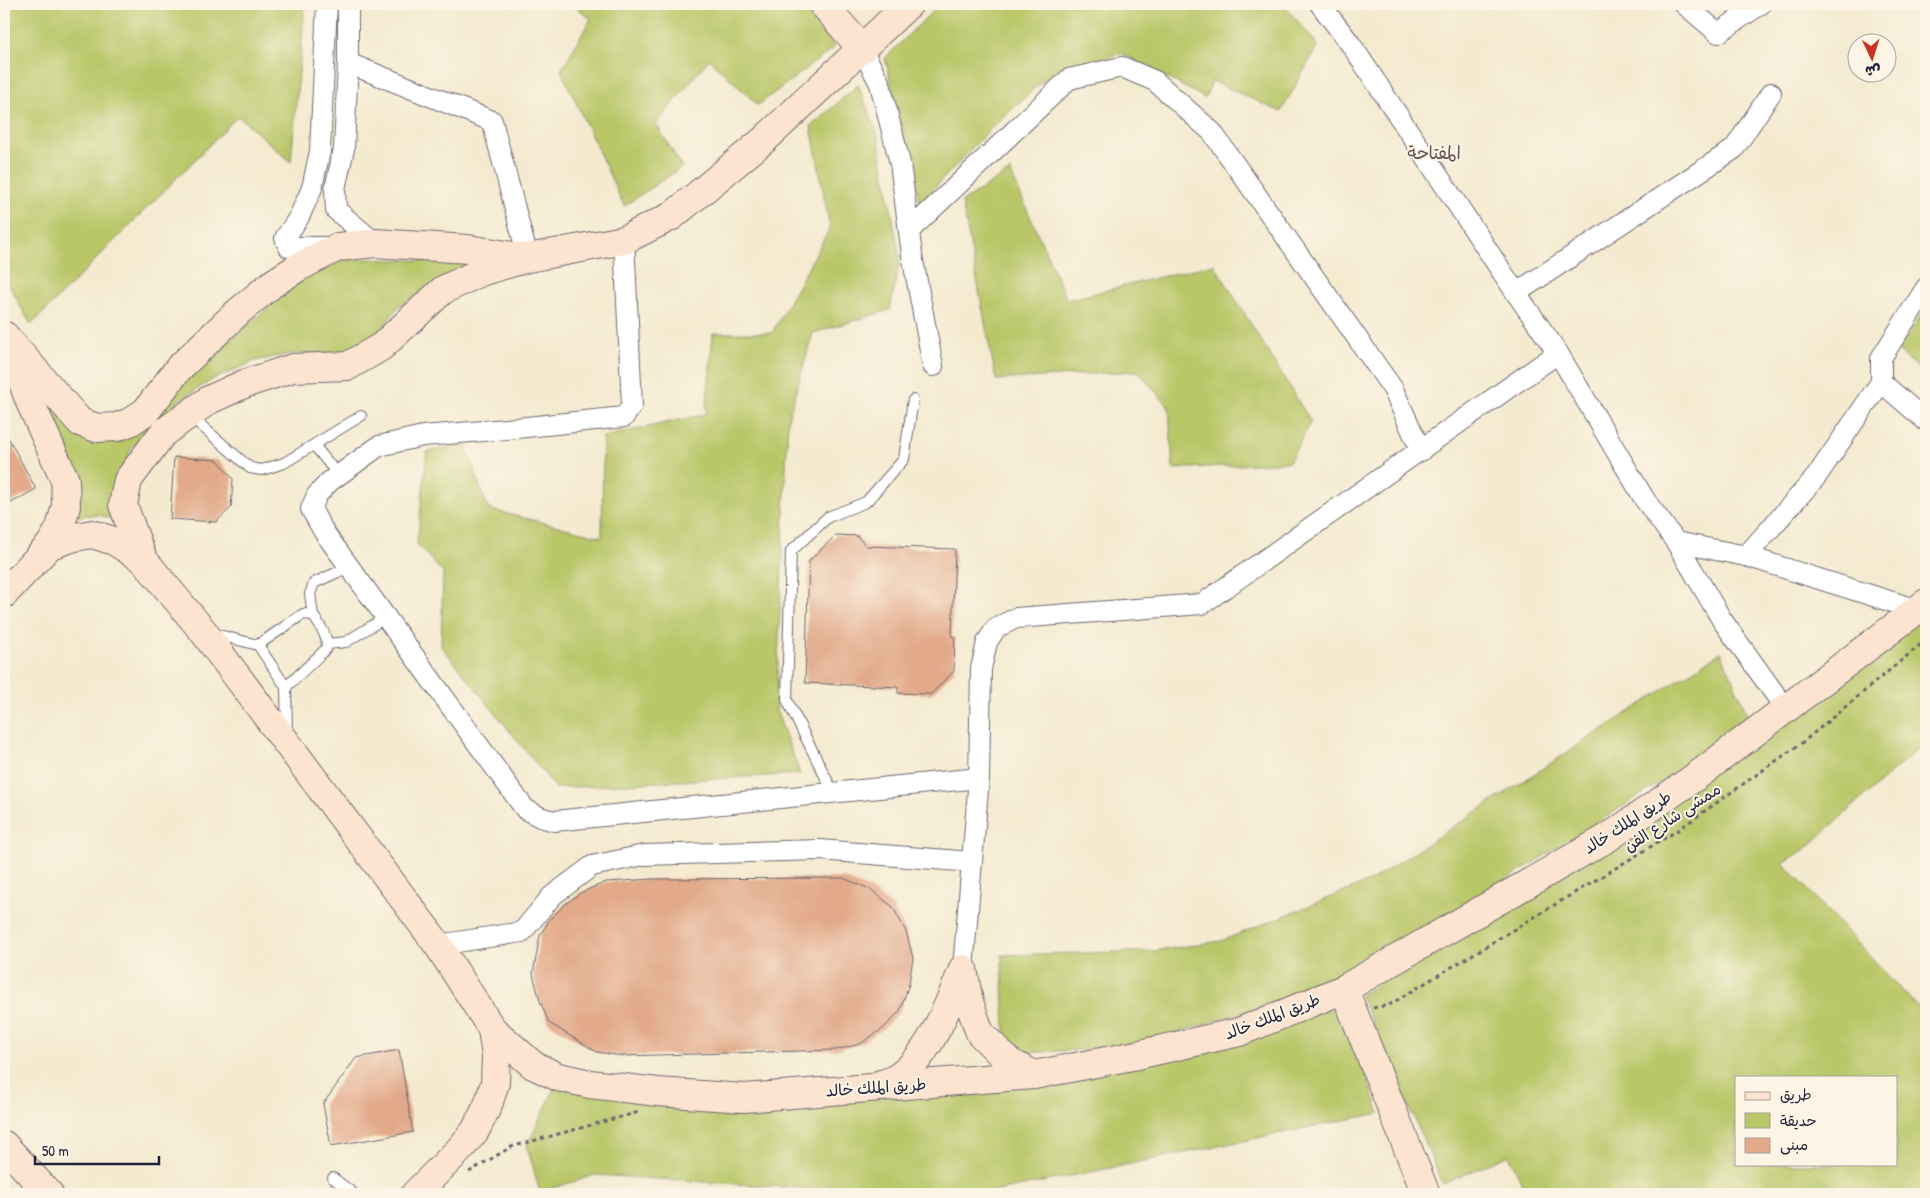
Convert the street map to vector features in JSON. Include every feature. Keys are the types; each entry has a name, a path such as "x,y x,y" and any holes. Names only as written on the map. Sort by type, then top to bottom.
{"street":[{"path":"328,4 320,151 312,188 299,217 285,238 289,247 338,247 375,243 468,249 528,258"},
{"path":"348,4 348,63 344,149 335,190 336,210 375,243"},
{"path":"823,4 862,49 880,84 900,163 909,231 933,366"},
{"path":"143,559 123,505 128,480 163,433 209,400 244,384 294,368 348,366 381,347 443,290 483,271 528,258 624,240 672,216 766,139 909,4"},
{"path":"1320,4 1352,46 1558,354 1645,500 1676,542 1722,620 1786,708"},
{"path":"1684,4 1718,33 1761,4"},
{"path":"348,63 492,122 528,258"},
{"path":"909,231 1069,80 1122,68 1155,81 1212,132 1393,389 1421,451"},
{"path":"1516,293 1734,149 1771,94"},
{"path":"624,240 632,405 624,417 507,430 423,436 380,446 328,482 317,495 312,509 324,532 525,809 540,817 554,821 979,778"},
{"path":"4,335 80,422 97,428 116,427 130,422 146,411 180,368 238,312 272,284 297,268 338,247"},
{"path":"1746,556 1816,477 1881,382 1881,358 1926,288"},
{"path":"4,335 30,402 65,480 66,506 60,528 50,545 4,594"},
{"path":"1034,1075 1010,1062 980,1033 969,1002 963,969 979,778 981,669 987,642 996,628 1016,618 1202,604 1558,354"},
{"path":"1881,382 1926,421"},
{"path":"50,545 92,534 114,541 143,559 203,631 287,742 438,946 492,1029 496,1056 495,1083 488,1105 475,1131 414,1194"},
{"path":"1676,542 1746,556 1922,606"},
{"name":"طريق الملك خالد","path":"492,1029 533,1065 558,1077 590,1084 658,1092 744,1098 1034,1075 1132,1056 1239,1032 1344,989 1609,837 1698,775 1922,606"},
{"path":"438,946 522,932 552,896 592,866 644,855 820,850 972,862"},
{"path":"836,1090 884,1083 907,1070 923,1052 946,1011 963,969"},
{"path":"1344,989 1426,1194"},
{"path":"4,1145 49,1194"}],"lane":[{"path":"834,794 787,700 790,551 828,518 866,502 904,459 913,400"},
{"path":"189,415 250,468 262,470 284,464 361,416"},
{"path":"314,445 338,475"},
{"path":"286,687 326,650 328,644 313,615 310,594 314,583 350,567"},
{"path":"258,645 303,614 313,615"},
{"path":"328,644 346,642 386,617"},
{"path":"203,631 258,645 286,687 287,742"},
{"path":"333,1178 354,1194"}],"path":[{"name":"ممشى شارع الفن","path":"1389,1005 1675,832 1803,742 1926,640"}],"green space":[{"path":"4,4 305,4 291,162 238,116 31,325 4,276"},
{"path":"572,4 800,4 835,47 758,105 709,59 656,124 682,167 624,206 561,70 591,19"},
{"path":"940,4 1283,4 1318,45 1281,112 1212,81 1205,98 1121,53 1046,78 994,125 920,203 885,58"},
{"path":"858,85 877,132 900,258 890,310 813,333 788,419 776,710 800,774 556,788 441,646 443,573 417,544 427,452 465,444 488,509 602,537 603,437 706,414 713,333 772,333 830,228 811,126"},
{"path":"1010,171 1067,300 1214,264 1311,422 1289,462 1173,469 1169,407 1138,371 996,380 962,202"},
{"path":"335,260 484,262 440,280 398,307 381,330 360,347 333,353 291,354 255,361 212,380 177,402 132,447 121,474 119,522 98,515 78,517 78,505 26,365 95,436 203,362 274,303 298,277"},
{"path":"1926,307 1926,374 1898,351"},
{"path":"1926,595 1926,742 1804,850 1783,863 1926,1014 1926,1194 1527,1194 1509,1155 1443,1184 1360,995 1641,821"},
{"path":"1721,652 1752,725 1393,951 1261,1007 1129,1047 1006,1054 1002,955 1155,951 1221,941 1369,882"},
{"path":"1340,1007 1380,1113 983,1194 895,1194 595,1175 540,1192 527,1146 556,1085 759,1107 1161,1057"}],"building":[{"path":"4,430 36,489 4,507"},
{"path":"174,457 218,460 233,479 231,508 216,522 170,519"},
{"path":"836,535 857,536 866,546 955,549 952,637 955,637 954,671 931,694 898,693 898,687 805,683 809,561"},
{"path":"843,878 870,889 893,907 906,932 913,958 909,984 900,1011 884,1028 860,1044 836,1050 622,1056 597,1052 549,1023 540,1001 533,974 540,935 550,919 580,893 606,882 653,879"},
{"path":"399,1050 413,1132 331,1146 323,1104 356,1058"}],"district":[{"name":"المفتاحة","path":"1434,153"}]}
